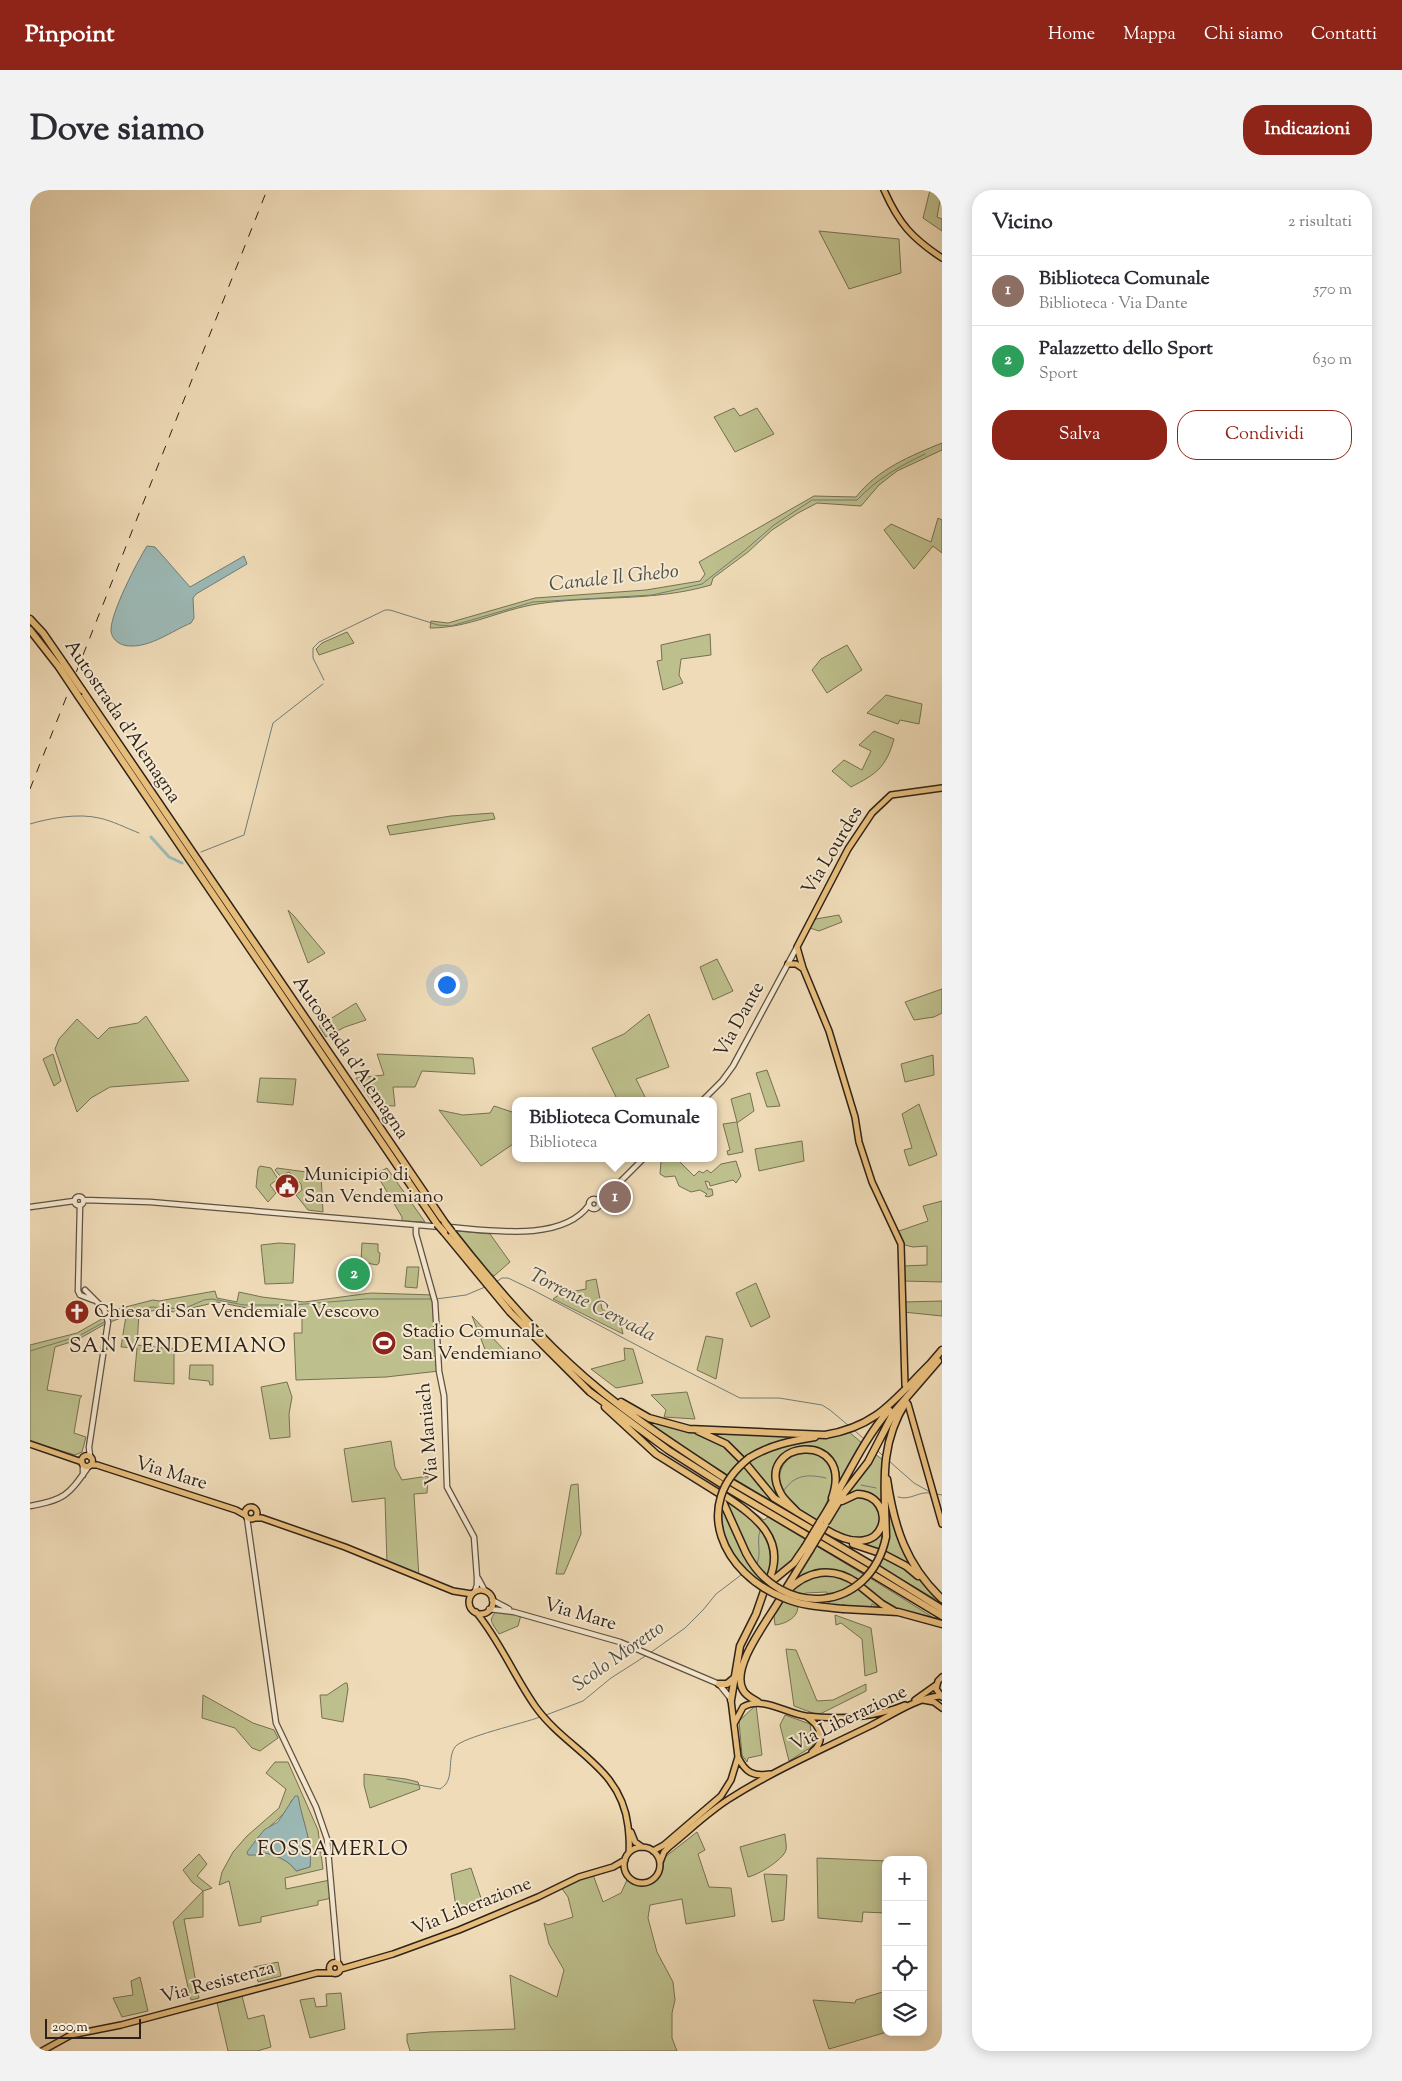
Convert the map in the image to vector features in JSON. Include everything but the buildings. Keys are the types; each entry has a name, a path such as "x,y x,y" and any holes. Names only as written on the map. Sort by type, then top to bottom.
{"highway":[{"name":"Autostrada d'Alemagna","path":"30,619 44,633 79,697 437,1224 480,1272"},
{"name":"Autostrada d'Alemagna","path":"30,630 82,690 445,1223 510,1312 590,1392 668,1450 727,1483 819,1529 873,1571 942,1616"},
{"name":"Autostrada d'Alemagna","path":"494,1290 570,1364 653,1431 727,1483"},
{"path":"942,1350 869,1436 786,1591 803,1578 824,1572 839,1574 859,1585 882,1604 898,1612 942,1624"},
{"path":"721,1497 746,1553 762,1577 778,1590 796,1597 820,1599 840,1594 866,1578 882,1554 886,1537 885,1463 894,1424 904,1404 942,1358"},
{"path":"819,1529 873,1452 888,1422 901,1403 942,1358"},
{"path":"898,1612 844,1609 802,1603 780,1596 749,1578 730,1557 721,1536 718,1516 719,1506 730,1477 746,1461 762,1450 781,1443 826,1435 858,1426 887,1408 932,1362"},
{"path":"596,1385 649,1418 705,1434 726,1444 746,1461 774,1498 797,1512 819,1529 883,1554 906,1566 942,1599"},
{"path":"590,1392 643,1444 721,1497 748,1512 767,1532 774,1556 774,1563 756,1614 740,1646 732,1700"},
{"path":"689,1429 826,1435"},
{"path":"797,1512 781,1494 777,1474 779,1466 788,1454 802,1448 810,1449 828,1458 836,1476 833,1495 819,1529"},
{"path":"885,1463 895,1520 905,1548 921,1578"},
{"path":"819,1529 839,1504 850,1496 863,1495 870,1497 878,1503 882,1512 883,1522 875,1536 860,1542 842,1539"},
{"path":"767,1585 794,1563 807,1549"},
{"name":"Autostrada d'Alemagna","path":"873,1571 942,1608"},
{"path":"758,1702 742,1688 740,1679 741,1669 758,1635 780,1599"},
{"path":"719,1684 727,1684 734,1678"}],"main road":[{"path":"884,190 903,226 914,238 942,258"},
{"name":"Via Lourdes","path":"797,947 848,849 872,813 891,795 917,793 942,788"},
{"path":"797,947 803,968 829,1031 855,1117 859,1142 872,1182 901,1244 905,1385"},
{"path":"788,964 796,964 803,968"},
{"path":"908,1404 942,1524"},
{"name":"Via Mare","path":"30,1444 262,1518 345,1547 454,1591 473,1593 485,1591"},
{"name":"Via Mare","path":"454,1591 476,1612"},
{"path":"485,1591 492,1600 488,1610 487,1627"},
{"path":"469,1604 473,1593"},
{"path":"488,1610 476,1612 540,1712 564,1738 609,1777 619,1794 634,1840 638,1845 653,1851 660,1862 656,1876 648,1882 633,1881 626,1873 625,1860 629,1852 627,1822"},
{"path":"734,1724 743,1707 758,1702 805,1716 848,1718 884,1713 920,1698 936,1685 942,1677"},
{"path":"936,1685 941,1696"},
{"name":"Via Liberazione","path":"660,1862 664,1852 728,1800 773,1774 922,1700 941,1696"},
{"path":"732,1700 738,1757 744,1769 758,1776 773,1774"},
{"path":"922,1700 934,1702 942,1708"},
{"path":"805,1716 817,1725 821,1736 818,1747 806,1757"},
{"path":"653,1851 664,1845 721,1796 731,1780 738,1757"},
{"path":"629,1852 644,1847"},
{"name":"Via Liberazione","path":"338,1964 337,1974 330,1970 338,1964 347,1966 393,1954 459,1930 538,1897 579,1876 619,1865 625,1860"},
{"name":"Via Liberazione","path":"605,1869 619,1870 626,1873"},
{"name":"Via Resistenza","path":"42,2051 68,2036 120,2025 330,1970"}],"street":[{"name":"Via Dante","path":"706,1097 722,1082 733,1066 797,947"},
{"path":"30,1207 74,1201 78,1196 83,1200 148,1202 416,1225 528,1232 563,1224 589,1208 597,1208 599,1200 640,1162"},
{"path":"83,1200 80,1205 78,1291 82,1296 97,1301"},
{"path":"589,1208 592,1200 599,1200"},
{"path":"74,1201 80,1205"},
{"name":"Via Maniach","path":"416,1225 416,1234 435,1300 438,1371 444,1396 447,1487 450,1496 472,1530 477,1577 473,1593"},
{"path":"30,1506 64,1497 76,1486 83,1475 87,1461 108,1322 104,1309 85,1289 79,1274"},
{"path":"78,1291 81,1288 85,1289"},
{"path":"82,1296 85,1294 85,1289"},
{"path":"250,1515 249,1526 276,1723 316,1807 327,1839 338,1964"},
{"name":"Via Maniach","path":"477,1577 485,1591"},
{"path":"492,1600 514,1612"},
{"path":"488,1610 514,1612"},
{"name":"Via Mare","path":"514,1612 620,1642 719,1684"},
{"path":"719,1684 732,1700"}],"green space":[{"path":"930,190 942,190 937,217 942,219 942,231 923,218"},
{"path":"819,231 899,239 901,273 849,289"},
{"path":"734,408 740,416 757,408 774,434 735,452 714,417"},
{"path":"942,443 942,450 897,471 879,485 861,506 817,503 798,513 772,530 748,552 713,578 711,585 668,594 537,604 458,625 430,628 431,621 448,623 535,598 646,590 700,581 705,574 699,562 814,496 856,497 874,479 895,464"},
{"path":"938,518 942,520 942,553 933,546 914,569 884,530 891,524 931,542"},
{"path":"347,632 354,643 319,655 316,649 322,643"},
{"path":"710,634 711,655 681,659 679,675 683,683 663,690 657,661 662,660 661,645"},
{"path":"847,645 862,670 827,693 812,670 821,659"},
{"path":"886,695 922,704 919,724 900,720 898,724 867,713"},
{"path":"874,731 894,739 891,749 879,769 851,787 832,771 844,760 862,770 871,751 859,745"},
{"path":"493,813 495,819 390,835 387,826 451,816"},
{"path":"288,910 294,916 325,953 308,963"},
{"path":"839,915 842,922 819,931 807,927 810,920"},
{"path":"717,959 733,991 713,1000 700,967"},
{"path":"942,989 942,1013 934,1017 914,1020 905,1002"},
{"path":"356,1003 366,1020 345,1027 326,1037 319,1026"},
{"path":"649,1014 669,1067 636,1079 645,1097 616,1097 592,1048 624,1034"},
{"path":"146,1016 189,1081 110,1087 91,1098 77,1112 55,1049 59,1039 77,1019 98,1039 109,1028 138,1023"},
{"path":"53,1054 61,1081 54,1086 43,1059"},
{"path":"377,1054 473,1058 475,1074 422,1071 415,1087 393,1087 395,1106 374,1105 356,1078 384,1075"},
{"path":"933,1055 934,1075 905,1082 901,1064"},
{"path":"767,1070 780,1106 767,1107 756,1073"},
{"path":"260,1078 296,1079 293,1105 257,1102"},
{"path":"750,1093 754,1111 737,1123 743,1152 728,1155 727,1151 730,1150 723,1124 737,1122 731,1099"},
{"path":"919,1104 937,1155 909,1166 904,1150 912,1148 902,1114"},
{"path":"494,1106 512,1112 512,1145 481,1166 439,1110 463,1115 490,1113"},
{"path":"802,1141 804,1161 759,1171 755,1149"},
{"path":"736,1161 741,1176 736,1183 733,1180 710,1186 709,1182 705,1181 708,1189 712,1189 713,1195 708,1197 705,1196 707,1194 700,1190 691,1192 679,1186 675,1176 665,1177 660,1174 661,1162 680,1162 694,1176 699,1171 703,1173 707,1170 711,1173 721,1164"},
{"path":"260,1166 271,1168 278,1179 270,1185 276,1193 268,1202 256,1187"},
{"path":"277,1168 321,1174 323,1212 308,1210 296,1195 302,1190 301,1184 289,1172 280,1176 275,1170"},
{"path":"387,1168 425,1222 402,1221 402,1217 377,1175 377,1173"},
{"path":"942,1201 942,1282 903,1281 903,1266 927,1265 927,1246 913,1247 901,1244 896,1232 928,1221 923,1206"},
{"path":"456,1231 490,1234 510,1262 494,1276 486,1271"},
{"path":"362,1243 378,1244 378,1252 380,1253 377,1265 361,1262"},
{"path":"295,1244 293,1283 265,1284 261,1245"},
{"path":"407,1267 419,1267 417,1288 405,1287"},
{"path":"596,1279 602,1309 620,1321 623,1334 553,1299 560,1294 586,1289 586,1281"},
{"path":"756,1283 770,1317 751,1327 736,1293"},
{"path":"215,1291 217,1298 237,1302 239,1292 304,1302 371,1293 434,1295 439,1371 386,1377 296,1380 294,1333 302,1333 302,1309 252,1309 217,1302 175,1312 158,1310 139,1313 137,1345 174,1349 174,1384 134,1381 137,1348 121,1347 126,1316 105,1324 77,1340 55,1347 47,1390 82,1396 80,1398 74,1433 86,1437 82,1452 75,1455 30,1441 30,1345 77,1333 107,1316 106,1312 153,1300 159,1301"},
{"path":"942,1301 942,1316 903,1312 903,1302"},
{"path":"472,1316 506,1352 488,1357"},
{"path":"706,1336 723,1339 716,1379 697,1370"},
{"path":"624,1348 633,1349 643,1383 616,1388 591,1369 625,1360"},
{"path":"190,1365 213,1365 213,1385 210,1385 209,1381 189,1379"},
{"path":"287,1382 292,1397 289,1414 290,1437 270,1439 261,1387"},
{"path":"687,1392 695,1419 664,1417 666,1410 651,1395"},
{"path":"638,1414 707,1436 723,1444 742,1461 729,1476 676,1443"},
{"path":"720,1432 805,1436 744,1459 717,1437"},
{"path":"849,1432 862,1443 838,1489 825,1454 794,1450 777,1470 783,1500 779,1500 747,1462 768,1449"},
{"path":"391,1441 395,1467 402,1480 428,1476 427,1493 414,1494 419,1578 387,1564 385,1498 352,1502 344,1449"},
{"path":"798,1452 814,1452 824,1457 830,1464 832,1483 830,1494 817,1521 800,1510 788,1499 781,1485 781,1470 784,1464"},
{"path":"875,1454 883,1460 885,1518 882,1551 860,1544 873,1539 884,1523 872,1496 846,1496"},
{"path":"744,1464 764,1491 815,1525 733,1478"},
{"path":"578,1484 581,1534 564,1574 556,1574 571,1485"},
{"path":"886,1485 914,1569 885,1552 889,1529"},
{"path":"726,1492 764,1520 768,1517 806,1540 793,1560 774,1576 776,1559 767,1529 725,1495"},
{"path":"864,1496 877,1505 881,1521 872,1536 859,1540 826,1527 844,1502"},
{"path":"724,1498 746,1513 762,1530 770,1551 767,1578 746,1548"},
{"path":"722,1505 765,1582 763,1585 737,1560 731,1551 723,1530"},
{"path":"815,1545 866,1576 859,1582 832,1571 791,1584"},
{"path":"884,1556 912,1573 942,1603 879,1566"},
{"path":"821,1574 839,1576 856,1584 828,1596 827,1592 806,1593 801,1596 790,1593 801,1582"},
{"path":"870,1578 942,1623 892,1608 862,1585"},
{"path":"859,1587 878,1605 877,1607 872,1604 871,1609 830,1606 828,1600"},
{"path":"784,1600 797,1604 797,1612 792,1619 775,1625 774,1616"},
{"path":"497,1610 521,1615 518,1626 499,1634 492,1621 492,1617"},
{"path":"835,1615 871,1628 877,1672 865,1676 862,1639 841,1623 836,1625"},
{"path":"786,1649 796,1650 817,1701 833,1700 866,1684 866,1691 818,1715 794,1706"},
{"path":"347,1683 348,1689 343,1722 322,1718 320,1695 327,1695"},
{"path":"203,1695 253,1723 274,1730 278,1738 260,1751 252,1748 235,1728 202,1718"},
{"path":"756,1705 762,1755 748,1758 747,1762 742,1755 739,1721"},
{"path":"785,1715 810,1724 813,1746 789,1761 780,1725"},
{"path":"275,1762 288,1762 318,1830 323,1869 285,1878 286,1889 330,1880 332,1898 318,1901 318,1905 261,1917 261,1922 239,1926 229,1881 219,1885 222,1872 233,1852 247,1836 279,1808 286,1789 266,1773","holes":["292,1800 298,1800 310,1845 310,1867 296,1871 281,1858 260,1852 255,1841 285,1812"]},
{"path":"364,1774 418,1782 420,1789 370,1808 364,1785"},
{"path":"697,1832 705,1850 698,1854 709,1887 731,1888 735,1916 686,1924 682,1899 650,1905 648,1918 657,1952 673,1982 675,2000 672,2013 672,2038 677,2051 410,2051 407,2034 515,2029 510,1975 557,1997 564,1970 549,1944 544,1923 548,1925 573,1917 568,1897 560,1886 592,1872 603,1902 621,1893 627,1880 640,1886 654,1883 661,1875 665,1857"},
{"path":"785,1834 786,1850 784,1854 770,1866 748,1877 740,1847"},
{"path":"199,1854 207,1864 197,1876 212,1888 203,1891 192,1882 183,1870"},
{"path":"817,1858 882,1861 882,1913 863,1912 862,1922 818,1918"},
{"path":"471,1868 482,1901 456,1907 451,1874"},
{"path":"764,1874 787,1875 784,1920 772,1922"},
{"path":"203,1891 203,1917 184,1919 199,1998 191,2000 173,1922"},
{"path":"278,1962 281,1976 258,1982 254,1967"},
{"path":"140,1977 148,2011 122,2017 113,1998 133,1995 131,1981"},
{"path":"882,1992 882,2033 829,2049 813,2000 855,2003 856,2000"},
{"path":"341,1993 345,2029 310,2038 300,2000 314,1998 316,2007 327,2006 326,1994"},
{"path":"242,1996 248,2019 264,2015 271,2047 257,2051 228,2051 217,2003"}],"water":[{"path":"147,546 155,547 190,587 244,556 247,564 196,594 193,598 194,618 191,623 146,644 127,646 113,638 111,631 112,623 125,588"},
{"path":"295,1796 298,1796 309,1840 310,1867 296,1871 281,1858 271,1854 260,1852 257,1855 248,1855 247,1852 264,1830 278,1822"}],"waterway":[{"name":"Canale Il Ghebo","path":"324,680 313,658 313,648 319,642 385,610 438,625 451,626 533,602 652,595 702,584 774,525 812,500 857,500 888,474 925,454"},
{"name":"Canale Il Ghebo","path":"201,852 244,835 273,723 323,684"},
{"name":"Canale Il Ghebo","path":"30,824 64,817 82,816 99,818 139,833"},
{"name":"Canale Il Ghebo","path":"151,837 169,857 182,863"},
{"name":"Torrente Cervada","path":"496,1282 502,1278 508,1278 740,1398 779,1398 822,1405 849,1426"},
{"name":"Torrente Cervada","path":"436,1299 466,1295 485,1287"},
{"name":"Torrente Cervada","path":"109,1319 123,1312 152,1307 183,1309 204,1300 212,1299 244,1305 293,1305 365,1299 432,1299"},
{"name":"Torrente Cervada","path":"30,1351 79,1336 106,1321"},
{"name":"Torrente Cervada","path":"854,1430 864,1439"},
{"name":"Torrente Cervada","path":"878,1451 882,1455"},
{"name":"Torrente Cervada","path":"889,1461 914,1483 930,1492"},
{"name":"Scolo Moretto","path":"783,1492 792,1482 802,1477 826,1478"},
{"name":"Scolo Moretto","path":"861,1485 876,1488"},
{"name":"Scolo Moretto","path":"898,1497 907,1498 922,1493 930,1493"},
{"name":"Torrente Cervada","path":"936,1494 942,1495"},
{"name":"Scolo Moretto","path":"757,1564 760,1531"},
{"name":"Scolo Moretto","path":"650,1653 685,1628 716,1594 741,1575"},
{"name":"Scolo Moretto","path":"546,1715 583,1701 611,1678 647,1655"},
{"name":"Scolo Moretto","path":"387,1779 440,1789 448,1780 452,1752 460,1743 540,1717"}],"railway":[{"path":"30,789 267,190"}],"place":[{"name":"Municipio di San Vendemiano","path":"287,1186"},
{"name":"Biblioteca Comunale","path":"615,1197"},
{"name":"Palazzetto dello Sport","path":"354,1274"},
{"name":"Chiesa di San Vendemiale Vescovo","path":"77,1312"},
{"name":"Stadio Comunale San Vendemiano","path":"384,1343"}],"district":[{"name":"SAN VENDEMIANO","path":"178,1347"},
{"name":"FOSSAMERLO","path":"333,1850"}]}
